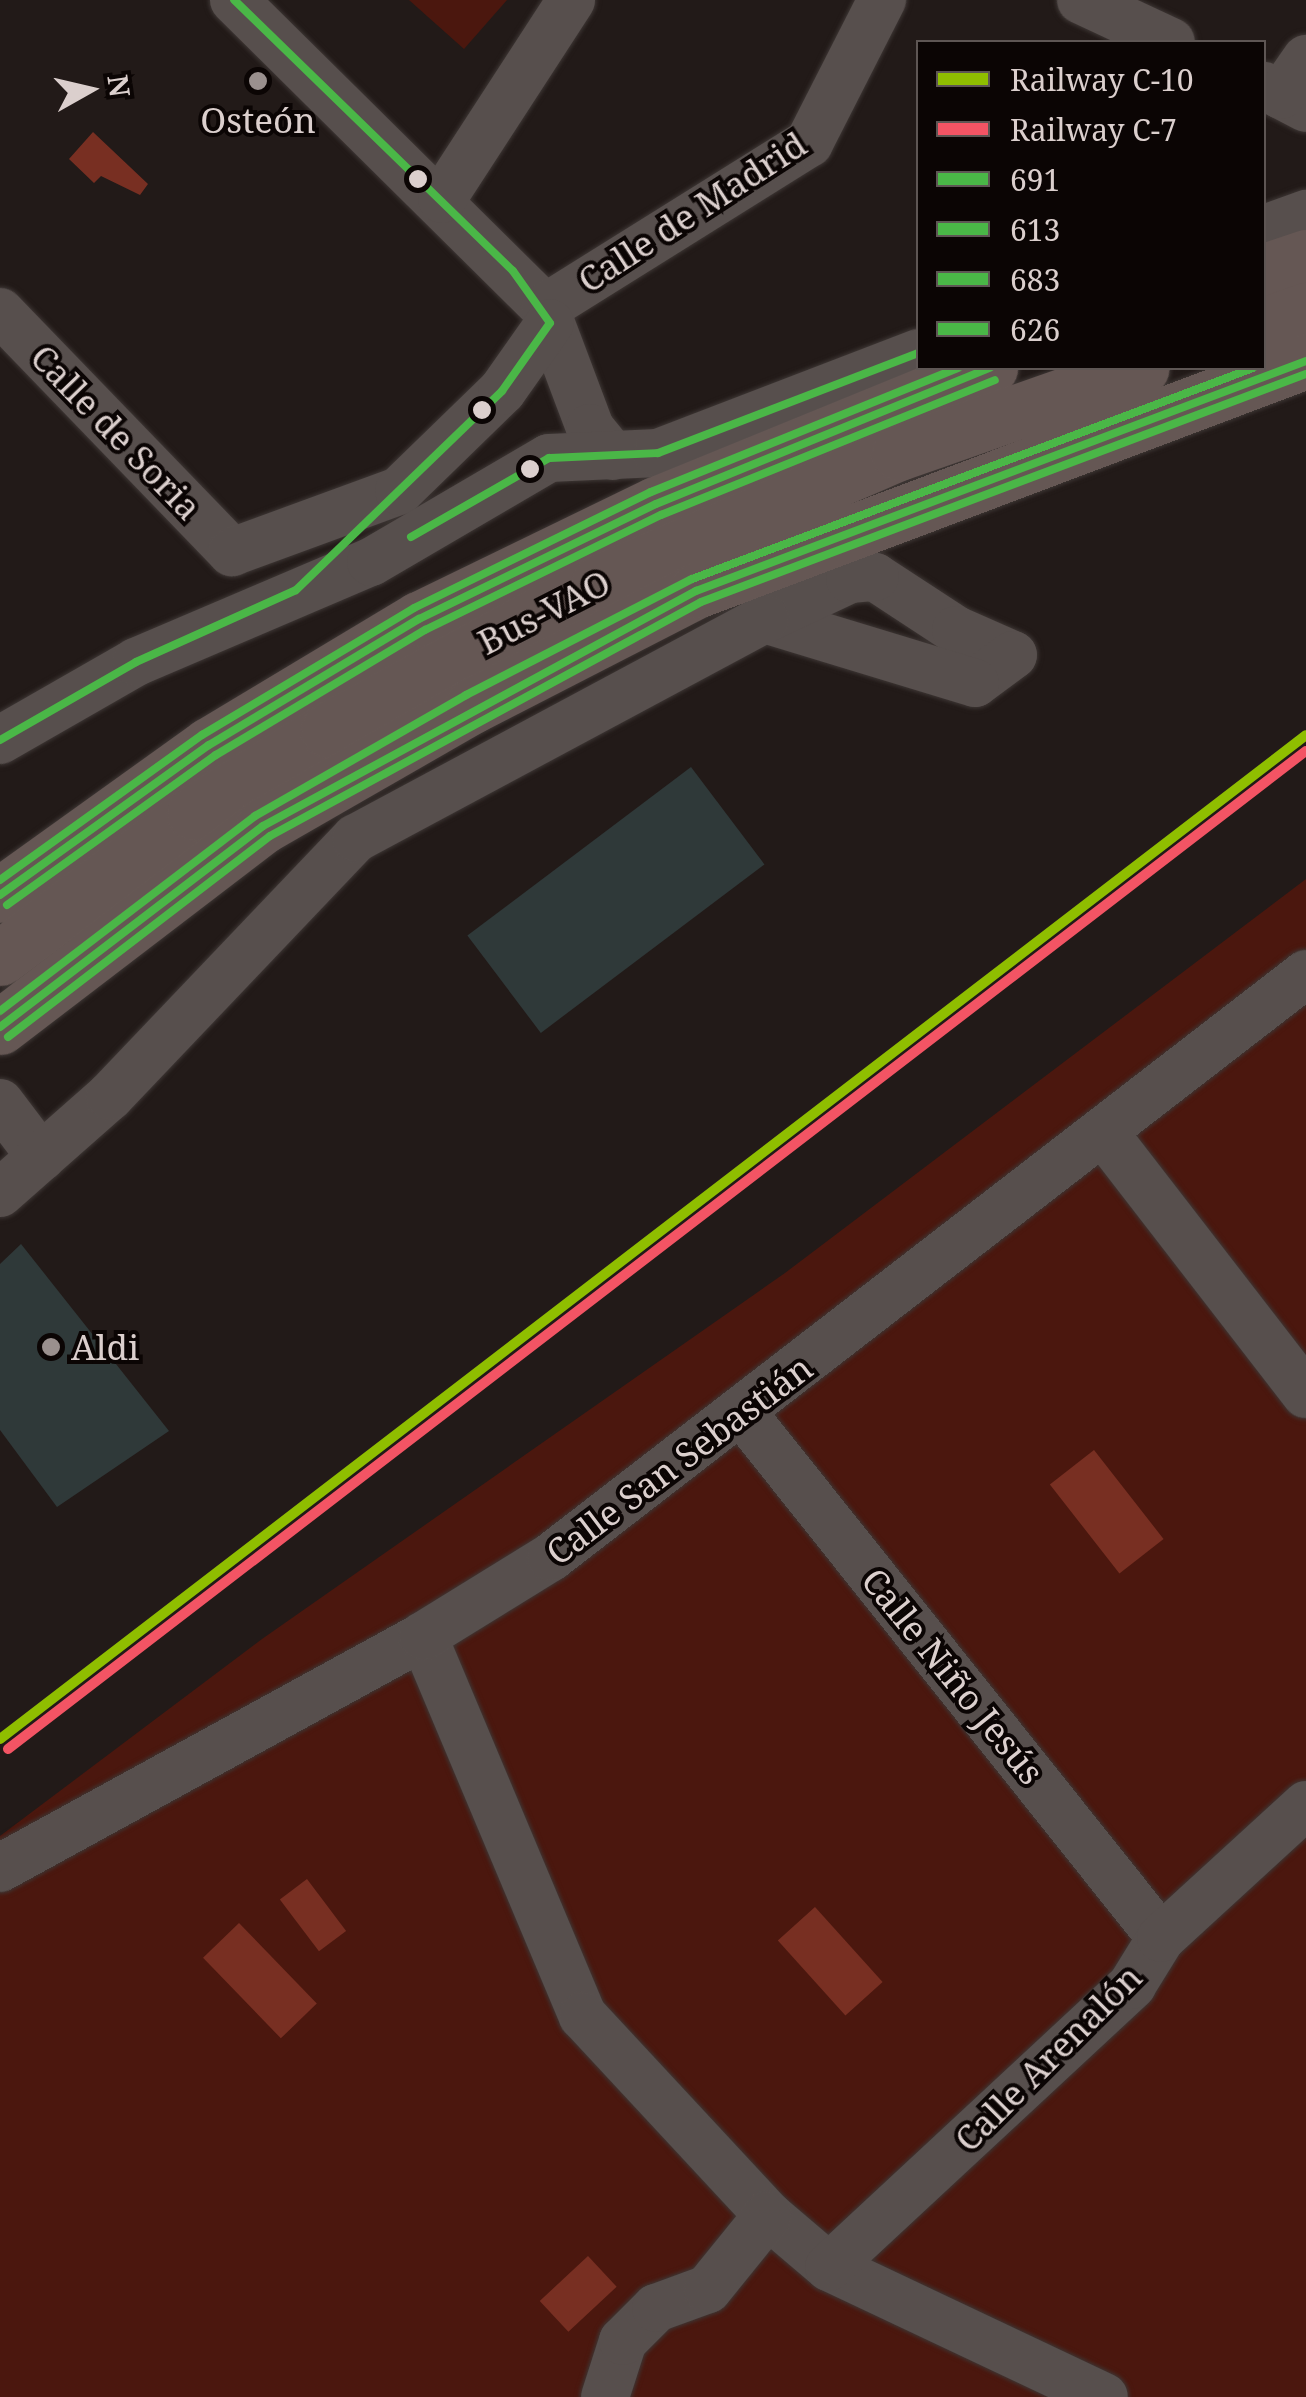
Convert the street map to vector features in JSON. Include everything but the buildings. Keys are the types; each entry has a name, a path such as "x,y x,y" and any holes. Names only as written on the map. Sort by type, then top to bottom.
{"highway":[{"path":"1266,271 1306,256"},
{"path":"1266,324 1306,310"},
{"path":"0,1027 263,826 679,600 913,503 1306,361"},
{"path":"0,895 210,746 419,619 656,504 985,370"},
{"name":"Bus-VAO","path":"0,958 194,814 328,730 598,583 899,453 1136,370"}],"street":[{"path":"234,0 442,199 548,316 590,428 613,456"},
{"path":"442,199 468,148 572,0"},
{"name":"Calle de Madrid","path":"548,316 809,143 882,0"},
{"path":"1081,0 1166,40"},
{"path":"1266,229 1306,214"},
{"name":"Calle de Soria","path":"0,312 232,552 399,491"},
{"path":"296,590 502,391 548,316"},
{"path":"0,740 136,662 296,590 371,562 539,463 658,453 916,354"},
{"path":"502,391 536,398 549,412 539,463"},
{"path":"0,1193 19,1128 186,1018 356,838 765,619"},
{"name":"Calle San Sebastián","path":"0,1868 423,1636 552,1556 744,1415 1306,974"},
{"path":"1104,1133 1306,1394"},
{"name":"Calle Niño Jesús","path":"744,1415 1161,1938"},
{"path":"423,1636 583,2016 768,2215 828,2267 1104,2397"},
{"name":"Calle Arenalón","path":"828,2267 1132,1985 1161,1938 1306,1805"},
{"path":"605,2397 623,2341 656,2308 708,2289 768,2215"}],"shaded area":[{"path":"409,0 507,0 464,49"},
{"path":"93,132 148,184 140,195 101,176 94,183 69,159"},
{"path":"1306,879 1306,2397 0,2397 0,1836 262,1639 785,1273"},
{"path":"1094,1450 1164,1539 1119,1574 1050,1484"},
{"path":"307,1879 346,1931 319,1951 280,1899"},
{"path":"815,1907 883,1982 845,2016 778,1940"},
{"path":"239,1923 317,2004 281,2038 203,1958"},
{"path":"588,2256 617,2287 568,2332 540,2301"}],"rail line":[{"name":"C-10","path":"0,1739 1306,735"},
{"name":"C-7","path":"8,1749 1306,751"}],"transit line":[{"name":"626","path":"0,740 136,662 296,590 502,391 550,323 513,271 234,0"},
{"name":"626","path":"411,537 549,458 658,453 916,354"},
{"name":"691","path":"0,1027 263,826 696,591 1306,361"},
{"name":"683","path":"0,880 202,735 414,608 651,492 953,370"},
{"name":"691","path":"0,895 209,745 419,619 656,504 985,370"},
{"name":"683","path":"0,1011 255,816 466,695 692,579 1248,370"},
{"name":"613","path":"8,1037 270,836 701,602 1306,374"},
{"name":"613","path":"7,905 216,755 425,630 661,515 995,380"}],"place":[{"name":"Osteón","path":"258,81"},
{"name":"Aldi","path":"51,1347"}]}
